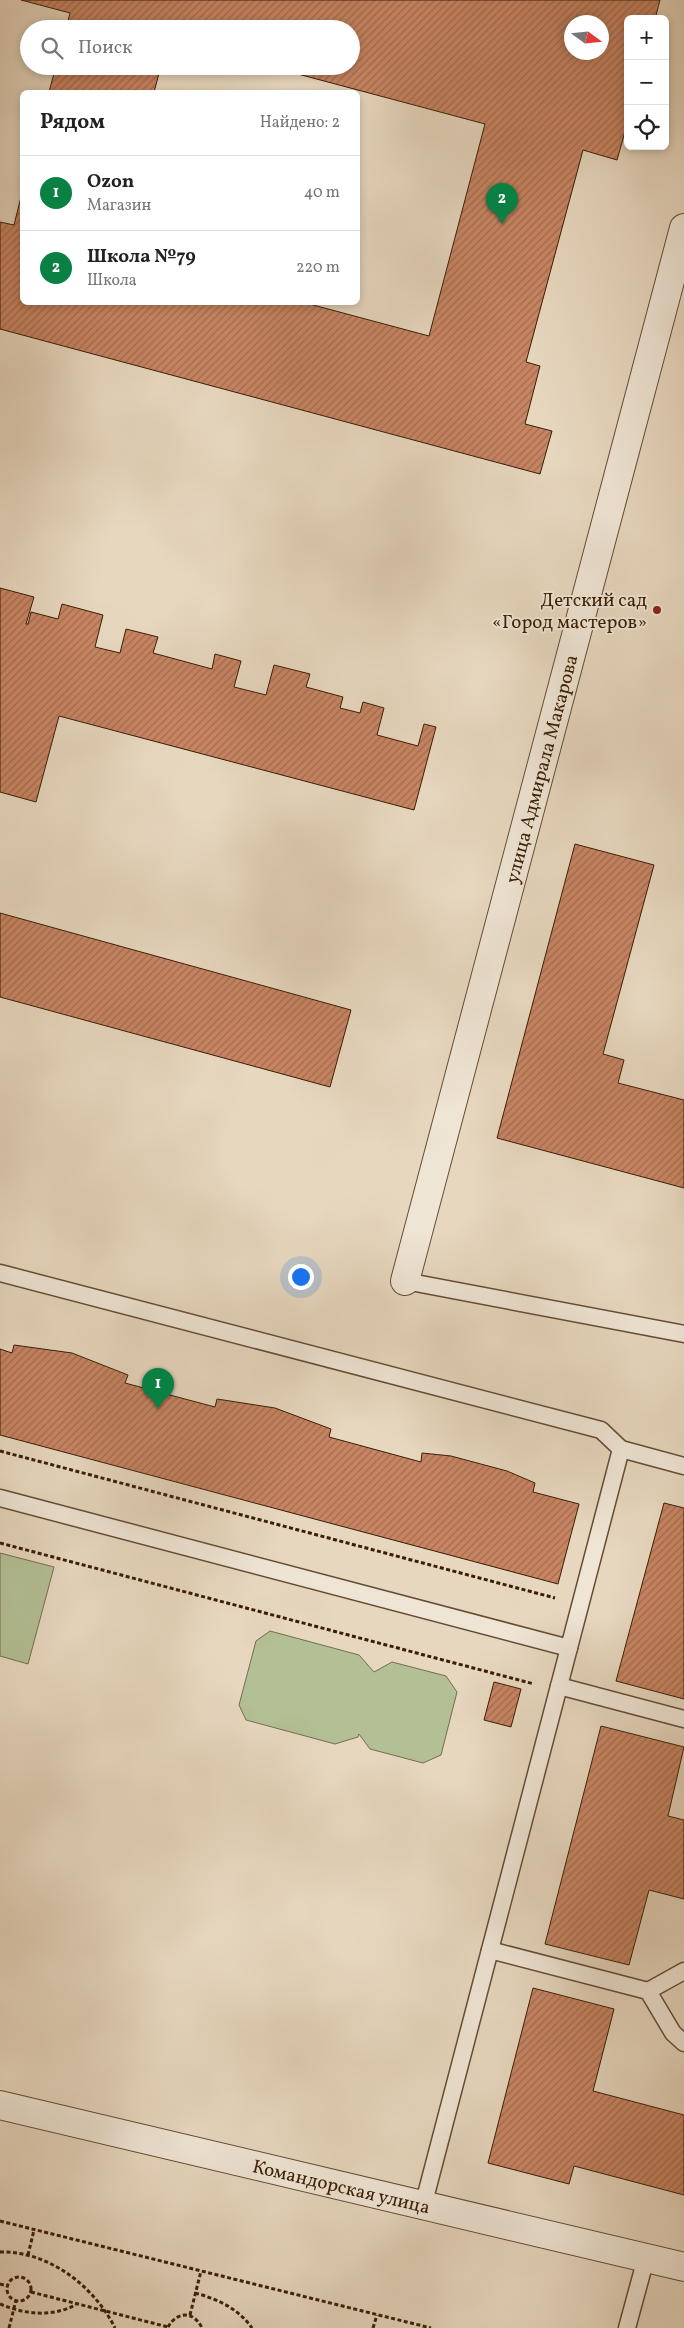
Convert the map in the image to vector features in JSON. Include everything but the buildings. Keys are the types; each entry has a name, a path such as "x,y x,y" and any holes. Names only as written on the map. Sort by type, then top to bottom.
{"street":[{"name":"улица Адмирала Макарова","path":"405,1281 684,228"},
{"name":"Командорская улица","path":"0,2105 684,2268"}],"lane":[{"path":"0,1273 601,1430 621,1449 684,1466"},
{"path":"405,1281 684,1334"},
{"path":"423,2206 621,1449"},
{"path":"0,1498 569,1648"},
{"path":"559,1688 684,1719"},
{"path":"490,1950 648,1992 673,2033 684,2043"},
{"path":"648,1992 684,1971"},
{"path":"627,2328 646,2258"}],"path":[{"path":"0,1451 580,1604"},
{"path":"0,1543 559,1688"},
{"path":"0,2221 431,2328"},
{"path":"28,2255 34,2230"},
{"path":"0,2252 28,2255 51,2264 72,2276 91,2292 107,2312 115,2328"},
{"path":"190,2314 201,2271"},
{"path":"18,2277 26,2279 30,2285 31,2292 27,2298 20,2301 16,2300 8,2294 8,2286 12,2280 18,2277"},
{"path":"0,2284 8,2286"},
{"path":"31,2292 168,2328 172,2319 180,2315 190,2314 198,2319 202,2328"},
{"path":"195,2293 226,2304 252,2328"},
{"path":"9,2328 16,2300"},
{"path":"0,2304 30,2314 47,2314 63,2311 77,2304"},
{"path":"373,2328 377,2315"}],"green space":[{"path":"0,1553 54,1567 28,1664 0,1656"},
{"path":"270,1631 359,1655 374,1672 392,1662 446,1676 457,1692 441,1755 423,1763 370,1749 359,1734 358,1737 335,1744 246,1720 239,1705 256,1641"}],"place":[{"name":"Школа №79","path":"502,224"},
{"name":"Детский сад «Город мастеров»","path":"657,610"},
{"name":"Ozon","path":"158,1409"}]}
